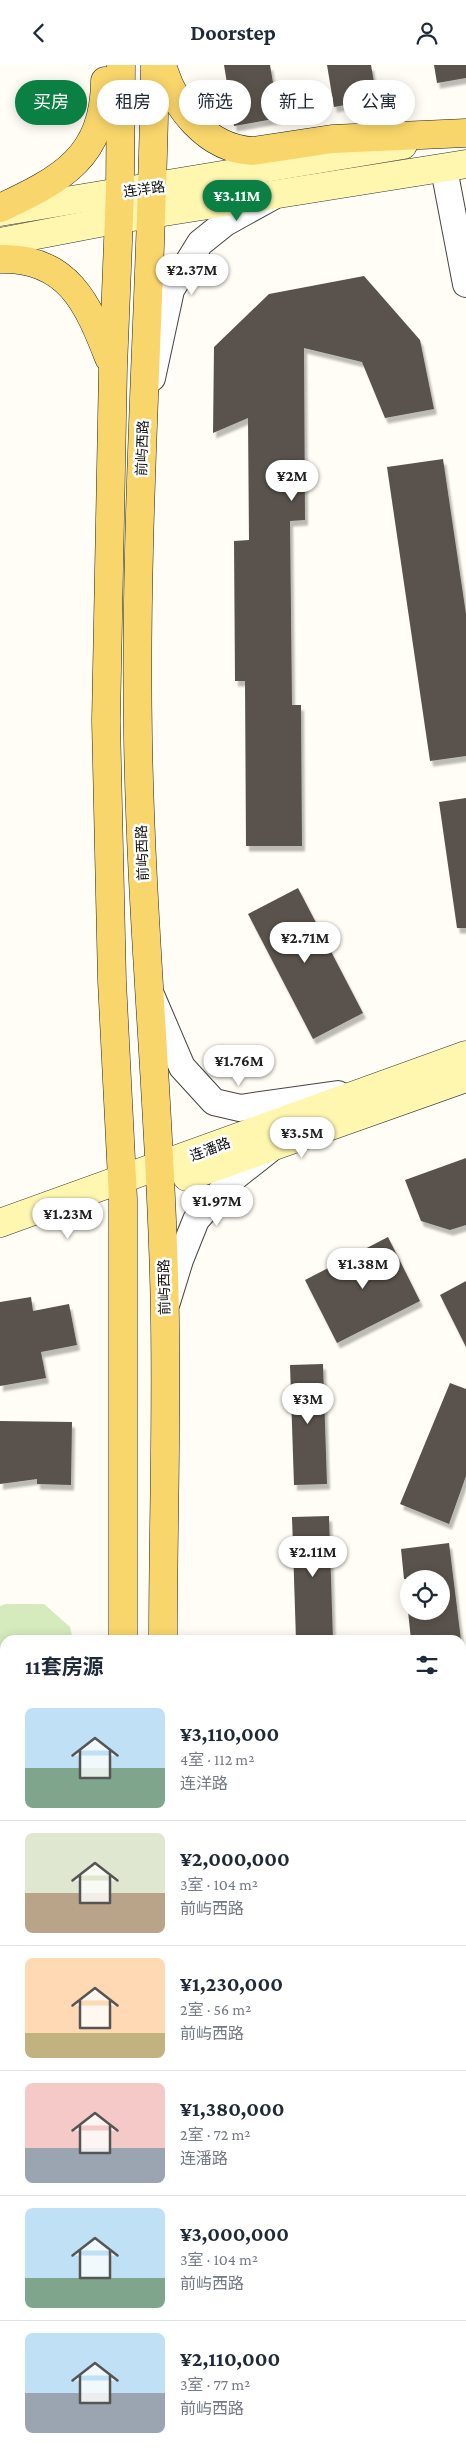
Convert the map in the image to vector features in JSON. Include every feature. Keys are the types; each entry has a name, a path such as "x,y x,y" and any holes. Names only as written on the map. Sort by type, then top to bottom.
{"main road":[{"path":"0,208 55,179 78,160 89,146 100,122 103,110 105,65"},
{"path":"121,65 120,219 113,367 107,761 112,981 123,1189 123,1635"},
{"name":"前屿西路","path":"156,65 153,201 143,418 138,736 148,990 165,1310 163,1635"},
{"path":"162,65 173,95 190,119 204,132 242,151 332,139 466,133"},
{"name":"连洋路","path":"0,242 120,219 153,201 466,133"},
{"name":"连洋路","path":"0,213 120,192 153,201 276,195 455,167"},
{"path":"0,259 12,258 38,264 67,281 87,305 113,367"},
{"name":"连潘路","path":"159,1177 373,1089 466,1055"},
{"name":"连潘路","path":"123,1189 159,1177 273,1147 466,1078"},
{"path":"0,1223 123,1189"},
{"path":"0,1242 123,1189"}],"street":[{"path":"455,167 466,284"},
{"path":"143,418 171,291 200,243 225,223 276,195"},
{"path":"148,990 182,1067 214,1101 240,1108 373,1089"},
{"path":"165,1310 180,1260 196,1220 231,1180 273,1147"}],"green space":[{"path":"6,1604 44,1604 70,1627 72,1635 0,1635 0,1606"}],"building":[{"path":"224,65 270,65 273,80 261,80 261,121 251,123 251,80 226,80"},
{"path":"327,65 371,65 374,80 343,80 343,105 334,107 333,80 330,80"},
{"path":"434,65 466,65 466,78 437,83"},
{"path":"364,276 420,340 434,409 385,418 362,362 304,348 305,520 290,521 292,705 301,705 302,846 246,846 245,681 235,681 234,541 249,540 248,418 213,433 214,347 269,294"},
{"path":"443,459 466,614 466,756 430,761 387,467"},
{"path":"466,798 466,928 457,928 439,802"},
{"path":"298,888 363,1013 313,1039 248,914"},
{"path":"466,1158 466,1225 450,1230 421,1221 405,1180"},
{"path":"388,1237 420,1301 337,1343 305,1280"},
{"path":"466,1281 466,1347 440,1295"},
{"path":"31,1297 33,1311 69,1304 77,1345 41,1352 46,1378 0,1386 0,1302"},
{"path":"323,1364 327,1484 294,1485 290,1365"},
{"path":"450,1383 466,1389 466,1476 449,1524 400,1504"},
{"path":"0,1421 72,1422 71,1485 37,1484 37,1479 0,1484"},
{"path":"329,1516 333,1635 296,1635 292,1517"},
{"path":"449,1543 460,1635 410,1635 409,1620 450,1620 450,1570 403,1570 401,1549"}]}
